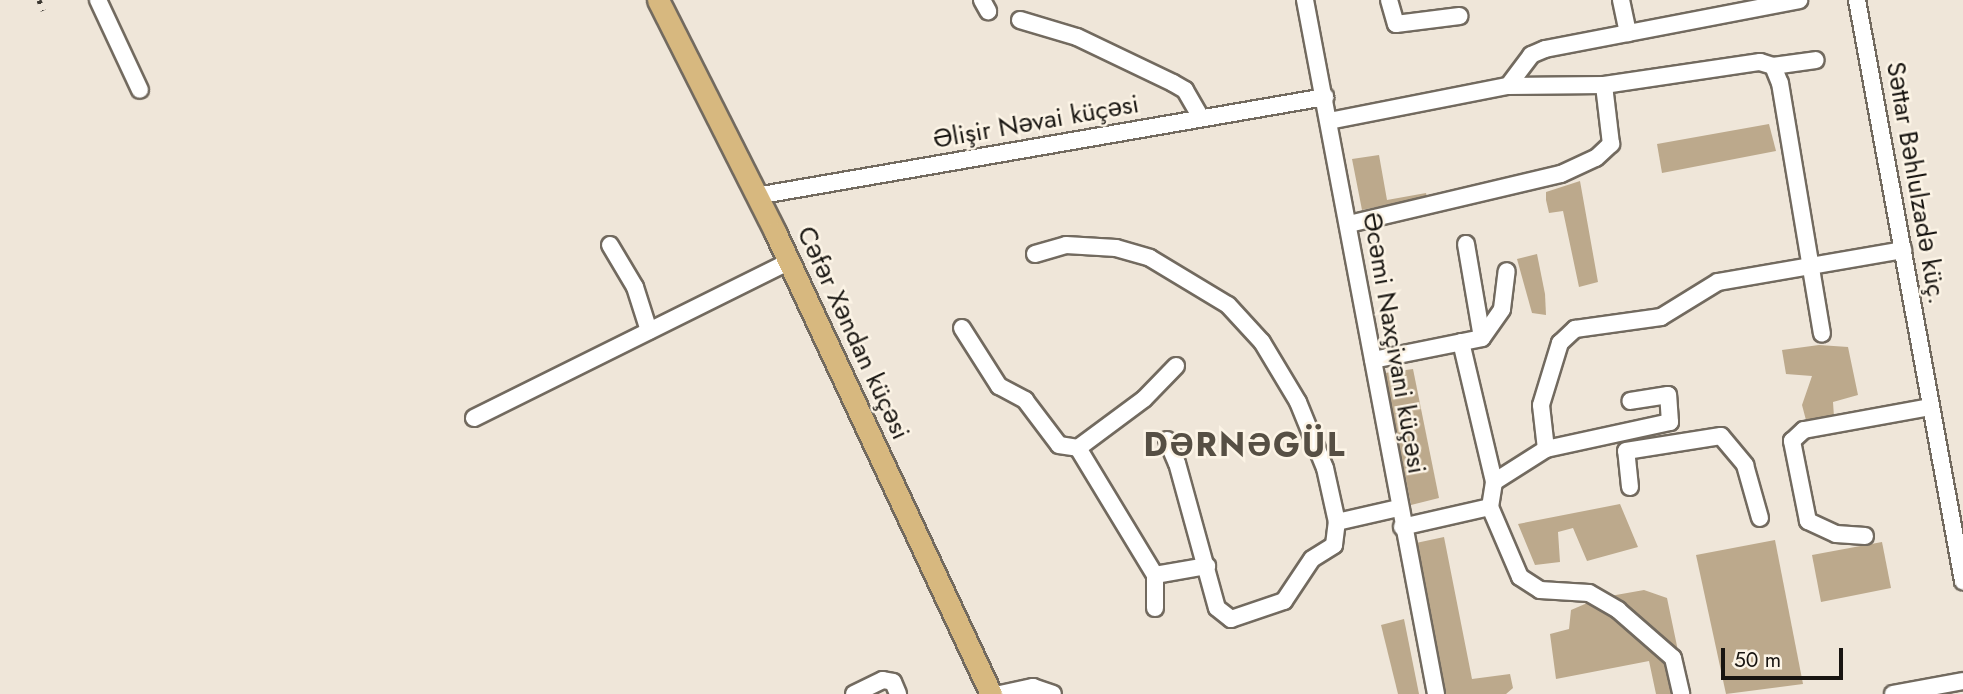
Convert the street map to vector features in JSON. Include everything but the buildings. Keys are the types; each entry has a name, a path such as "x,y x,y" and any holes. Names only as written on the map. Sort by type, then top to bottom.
{"main road":[{"name":"Cəfər Xəndan küçəsi","path":"658,0 788,261 991,694"}],"street":[{"path":"98,0 140,90"},
{"name":"Əcəmi Naxçivani küçəsi","path":"1305,0 1349,224 1398,508 1436,694"},
{"path":"1389,0 1396,24 1460,16"},
{"path":"1621,0 1628,33"},
{"path":"1508,86 1538,51 1759,4 1799,0"},
{"name":"Səttar Bəhlulzadə küç.","path":"1857,0 1963,581"},
{"path":"1020,20 1077,37 1155,73 1185,90 1201,118"},
{"path":"1329,121 1508,86 1604,85 1760,62 1773,66 1816,60"},
{"path":"1773,66 1780,83 1822,334"},
{"path":"1349,224 1560,174 1596,158 1611,144 1604,85"},
{"name":"Əlişir Nəvai küçəsi","path":"756,196 1325,97"},
{"path":"1466,244 1482,338"},
{"path":"610,245 635,287 649,331"},
{"path":"1035,254 1066,245 1116,248 1150,258 1228,305 1262,342 1298,402 1325,468 1337,522 1334,545 1312,559 1284,601 1231,619 1216,607 1207,566 1167,440"},
{"path":"1546,449 1541,405 1560,343 1575,329 1661,317 1718,282 1903,250"},
{"path":"474,418 788,261"},
{"path":"1373,360 1482,338 1502,309 1507,271"},
{"path":"962,328 999,386 1025,400 1059,445 1077,448 1144,399 1175,366"},
{"path":"1461,342 1494,482 1490,508 1520,577 1540,590 1589,593 1618,610 1673,658 1681,694"},
{"path":"1494,482 1546,449 1670,422 1668,395 1630,401"},
{"path":"1865,536 1836,534 1808,521 1791,441 1804,430 1931,407"},
{"path":"1630,487 1626,451 1721,436 1745,465 1760,518"},
{"path":"1077,448 1155,575 1155,608"},
{"path":"1337,522 1398,508"},
{"path":"1402,527 1490,508"},
{"path":"1155,575 1207,566"},
{"path":"857,693 883,680 893,682 898,694"},
{"path":"1893,694 1963,681"},
{"path":"1000,694 1023,687 1053,694"}],"shaded area":[{"path":"1769,124 1776,151 1662,173 1657,144"},
{"path":"1379,155 1387,200 1426,193 1427,197 1362,210 1352,159"},
{"path":"1580,181 1598,282 1579,287 1563,211 1549,213 1546,192"},
{"path":"1537,254 1546,315 1532,313 1517,259"},
{"path":"1819,345 1848,347 1858,395 1833,402 1834,417 1807,424 1802,405 1812,376 1786,374 1782,350"},
{"path":"1413,369 1439,498 1411,505 1385,373"},
{"path":"1620,504 1638,547 1587,561 1573,528 1558,532 1560,562 1535,565 1518,524"},
{"path":"1444,537 1472,679 1510,674 1513,688 1506,694 1445,694 1416,543"},
{"path":"1775,540 1803,684 1726,694 1696,555"},
{"path":"1882,542 1891,588 1821,602 1812,555"},
{"path":"1644,590 1667,598 1687,694 1656,694 1649,661 1556,679 1550,634 1569,629 1571,610 1599,598"},
{"path":"1404,619 1419,694 1398,694 1381,625"}],"railway":[{"path":"39,0 43,10"}],"district":[{"name":"DƏRNƏGÜL","path":"1245,445"}]}
